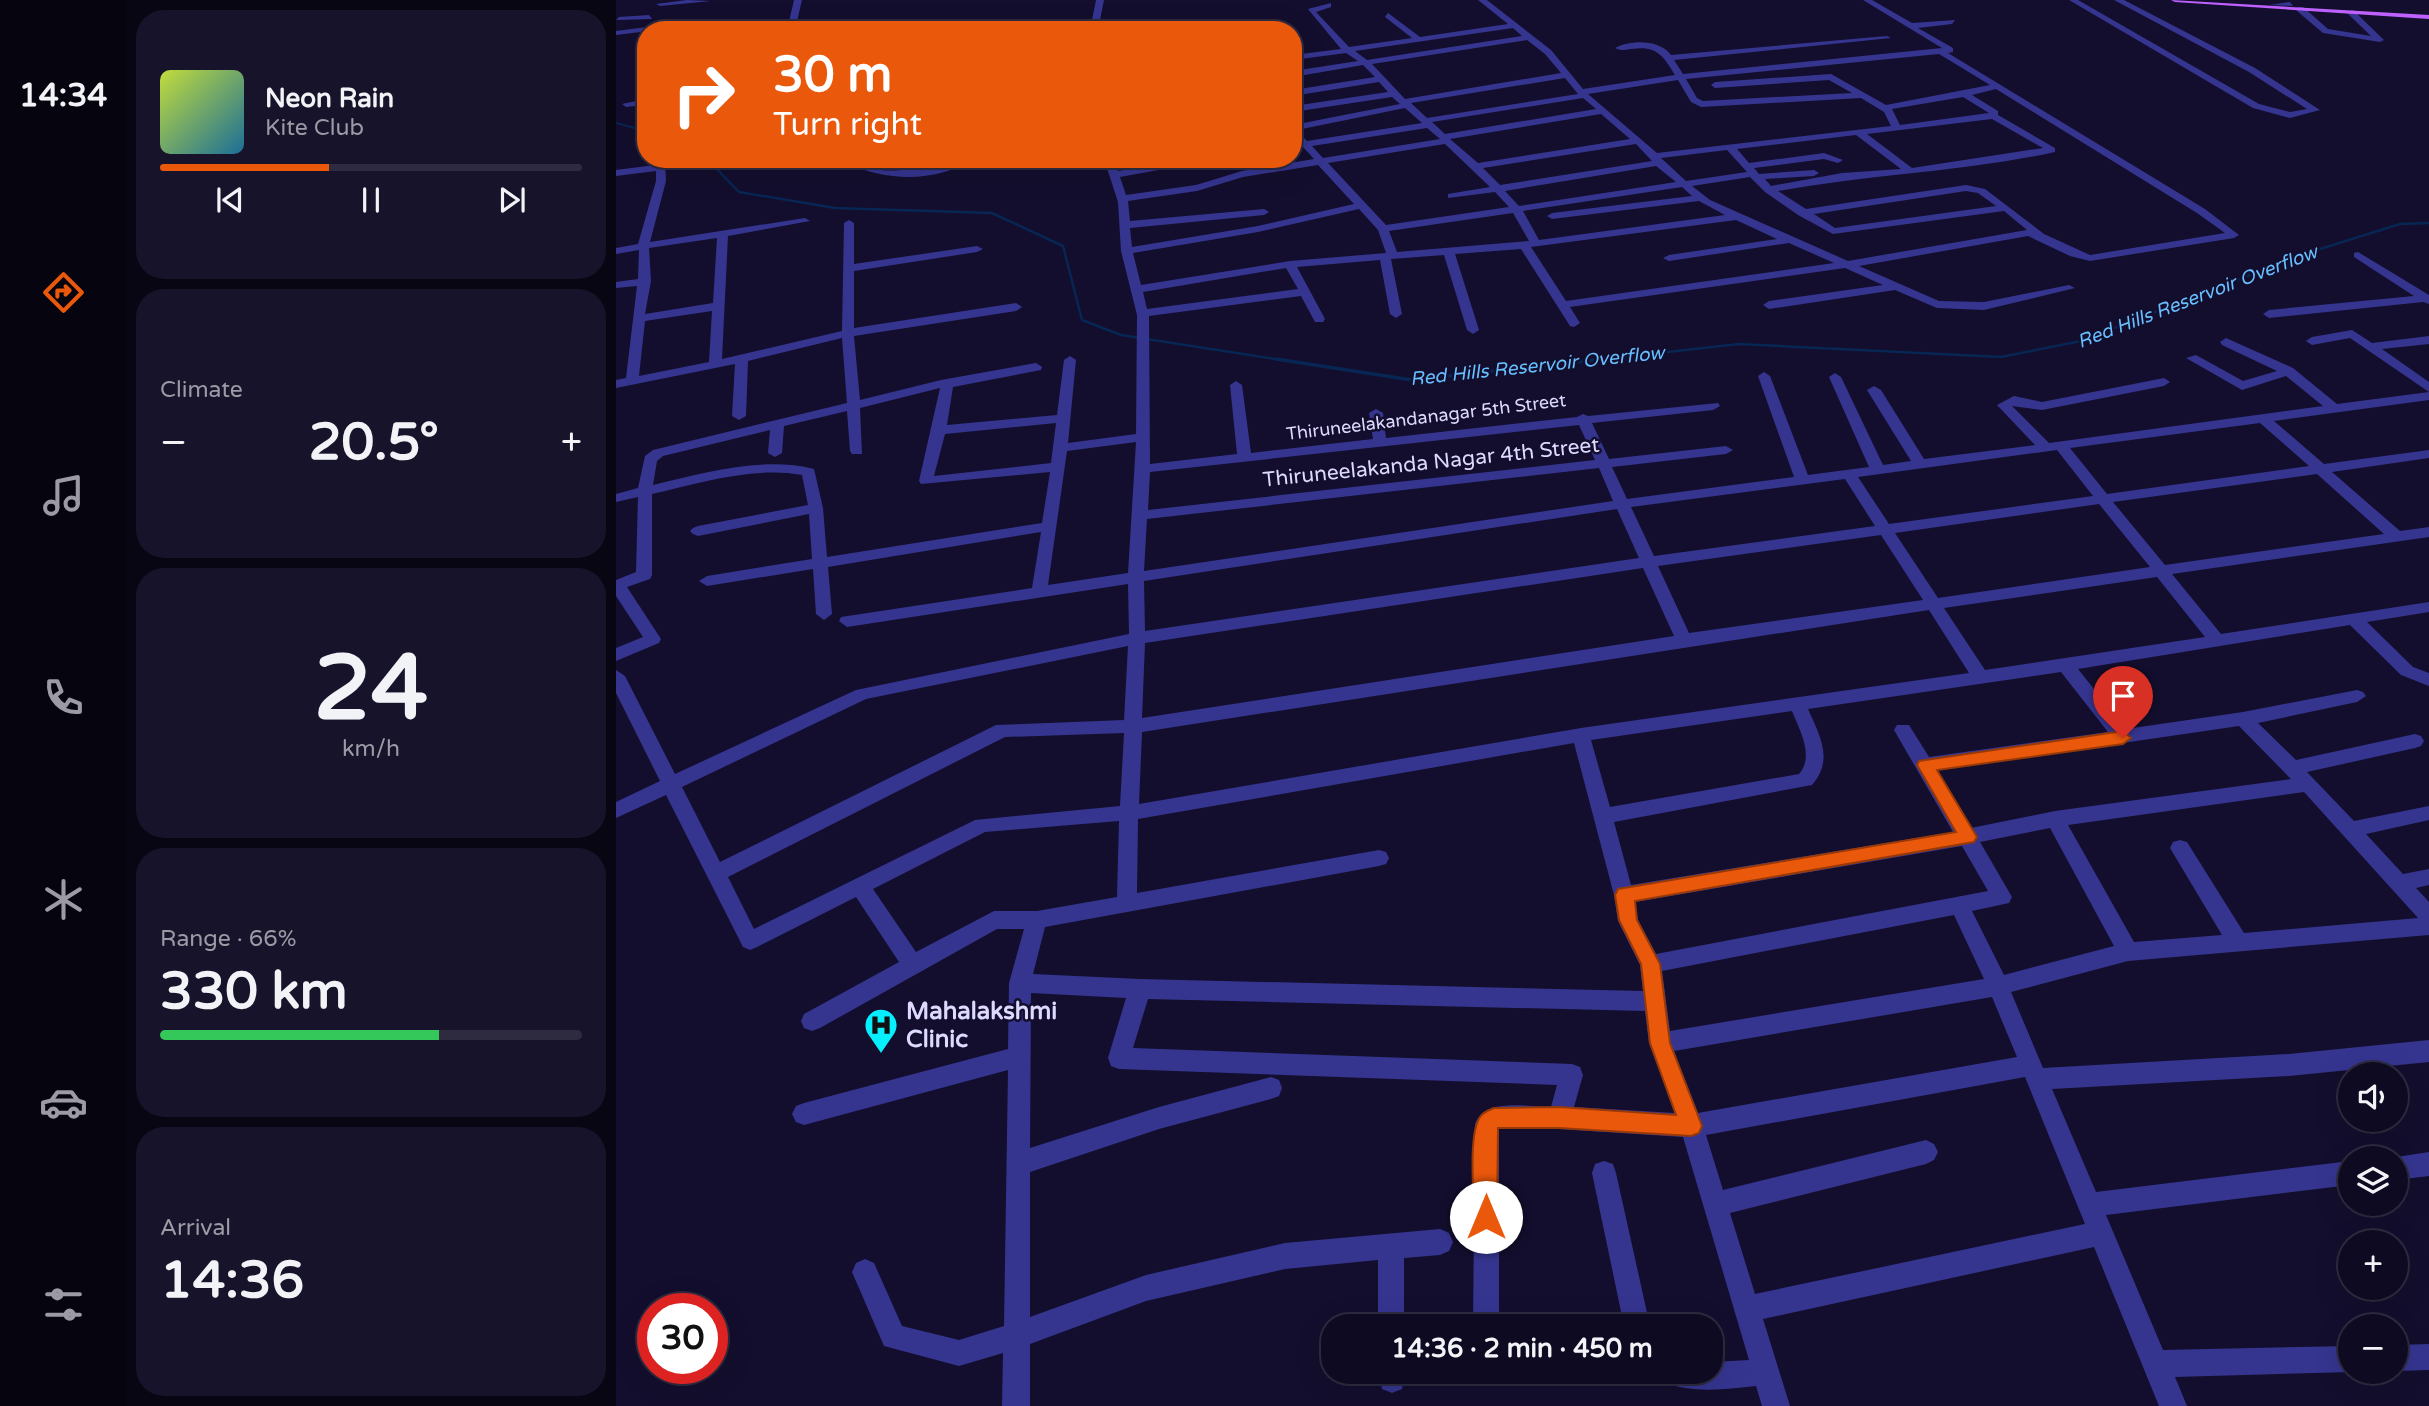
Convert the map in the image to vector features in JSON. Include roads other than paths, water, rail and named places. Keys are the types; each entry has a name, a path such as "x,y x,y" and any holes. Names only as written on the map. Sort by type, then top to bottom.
{"main road":[{"path":"2175,0 2429,16"},
{"path":"2192,0 2429,16"}],"street":[{"path":"793,21 798,0"},
{"path":"1096,21 1100,0"},
{"path":"1482,0 1548,52 1583,93 1684,185 1701,198 1737,217 1937,304 1957,307 1984,306 2069,288"},
{"path":"1302,145 1681,77 1950,50 1867,0"},
{"path":"2073,0 2256,106 2290,115 2315,110 2252,70 2118,0"},
{"path":"2264,0 2285,5 2326,31 2379,40 2350,12"},
{"path":"646,21 661,2 707,1"},
{"path":"1328,5 1311,11 1347,50 1365,62 1394,94 1476,166 1525,220 1530,244 1560,305 1569,311 1574,323"},
{"path":"1388,15 1419,40"},
{"path":"618,19 649,17"},
{"path":"1910,26 1952,22"},
{"path":"1302,57 1514,26"},
{"path":"616,33 637,30"},
{"path":"1302,72 1528,37"},
{"path":"1669,58 1887,38"},
{"path":"1619,48 1657,46 1664,49 1694,100 1705,105 1863,95"},
{"path":"1801,213 1932,188 1977,190 2006,208 2039,234 2080,257 2090,258 2234,235 2201,211 1940,51"},
{"path":"1302,127 1406,104 1567,75"},
{"path":"1688,87 1826,77 1892,113 1896,128"},
{"path":"1302,92 1381,79"},
{"path":"1884,108 1999,86"},
{"path":"1302,108 1394,94"},
{"path":"1964,94 1995,113 1994,116"},
{"path":"626,104 637,103"},
{"path":"1302,164 1603,111"},
{"path":"1452,196 1730,148 1994,116 2052,150 1914,174 1842,176 1751,172"},
{"path":"1859,133 1914,174"},
{"path":"1302,138 1383,229 1396,314"},
{"path":"1476,166 1637,141"},
{"path":"1730,148 1769,190 1827,229 1839,231 2006,208"},
{"path":"1383,229 1684,185 1824,156 1838,160"},
{"path":"616,173 638,168"},
{"path":"632,381 645,281 643,246 661,181 660,168"},
{"path":"866,168 915,173 947,168"},
{"path":"1112,168 1122,199 1127,251 1143,314 1143,469 1136,576 1135,726 1127,902"},
{"path":"1114,175 1158,168"},
{"path":"1122,199 1196,188 1242,174 1276,168"},
{"path":"1769,190 1842,176"},
{"path":"1525,220 1701,198"},
{"path":"1127,251 1258,229 1362,205"},
{"path":"1126,225 1264,212"},
{"path":"1137,289 1290,264 1530,244 1737,217"},
{"path":"616,251 805,221"},
{"path":"849,223 848,333 851,403 857,450"},
{"path":"715,365 723,234"},
{"path":"1560,305 1846,265 2011,235 2039,234"},
{"path":"1670,258 1790,240"},
{"path":"850,268 977,249"},
{"path":"1449,252 1473,330"},
{"path":"2358,256 2427,299"},
{"path":"1290,264 1319,319"},
{"path":"616,285 645,281"},
{"path":"2405,285 2429,281"},
{"path":"1769,305 1897,286"},
{"path":"1143,314 1305,292"},
{"path":"2269,314 2427,299"},
{"path":"640,318 719,306"},
{"path":"616,384 715,365 848,333 1016,307"},
{"path":"2312,341 2352,334 2429,388"},
{"path":"2226,342 2288,371 2333,408"},
{"path":"2370,347 2427,342"},
{"path":"2192,358 2242,386 2288,371"},
{"path":"739,416 742,359"},
{"path":"1039,592 1059,467 1070,360"},
{"path":"616,655 653,639 617,585 644,575 645,491 650,459 658,453 923,386 946,385 1036,367"},
{"path":"1764,376 1803,482"},
{"path":"1835,377 1878,470"},
{"path":"2164,382 2042,405 2014,400 2004,405 2052,445 2104,500 2217,641"},
{"path":"946,385 948,392 926,481 1059,467"},
{"path":"1236,385 1244,457"},
{"path":"1874,390 1920,464"},
{"path":"847,621 1623,504 1803,482 2052,445 2429,396"},
{"name":"Thiruneelakandanagar 5th Street","path":"1143,469 1583,418 1713,406"},
{"path":"1376,413 1380,441"},
{"path":"2262,417 2397,537"},
{"path":"939,430 1064,418"},
{"path":"1583,418 1684,640"},
{"path":"775,453 777,422"},
{"path":"1060,448 1143,438"},
{"name":"Thiruneelakanda Nagar 4th Street","path":"1140,515 1726,450"},
{"path":"616,810 862,694 1137,638 1648,562 2429,454"},
{"path":"616,498 763,470 796,468 809,472 816,508 824,614"},
{"path":"1849,474 1980,676"},
{"path":"698,531 816,508"},
{"path":"707,582 1050,526"},
{"path":"715,873 1002,730 1135,726 1684,640 1935,606 2429,532"},
{"path":"616,676 750,941 982,825 1129,813 1581,735 2065,665 2429,607"},
{"path":"2353,619 2407,671 2426,682"},
{"path":"2065,665 2123,738"},
{"path":"1925,765 2243,719 2357,696"},
{"path":"1603,816 1805,780 1815,773 1818,761 1797,702"},
{"path":"2243,719 2308,784 2429,916"},
{"path":"1651,964 2002,897 1903,730"},
{"path":"1581,735 1625,895 1628,920 1651,964 1660,1043 1691,1126 1776,1406"},
{"path":"2292,768 2414,741"},
{"path":"1625,895 1968,837 2055,819 2308,784"},
{"path":"2350,830 2428,813"},
{"path":"2055,819 2128,952"},
{"path":"2180,848 2238,942"},
{"path":"812,1021 994,920 1037,920 1379,858"},
{"path":"2399,883 2429,877"},
{"path":"860,886 913,965"},
{"path":"1959,905 1998,986 2173,1406"},
{"path":"1016,1406 1020,983 1037,920"},
{"path":"1660,1043 1998,986 2128,952 2429,926"},
{"path":"1020,983 1140,989 1654,1001"},
{"path":"1140,989 1119,1058 1191,1063 1572,1074 1559,1118"},
{"path":"1486,1314 1488,1124 1494,1118 1559,1118 1691,1126 2033,1072 2289,1065 2429,1051"},
{"path":"804,1114 1018,1056"},
{"path":"1017,1164 1158,1118 1271,1088"},
{"path":"1715,1203 1926,1152"},
{"path":"2408,1167 2429,1164"},
{"path":"1604,1173 1634,1314"},
{"path":"2090,1205 2338,1174"},
{"path":"1747,1309 2102,1233"},
{"path":"865,1272 893,1337 959,1353 1016,1336 1146,1288 1285,1256 1440,1242"},
{"path":"1391,1246 1391,1314"},
{"path":"2408,1358 2429,1357"},
{"path":"2156,1364 2338,1359"},
{"path":"1723,1375 1766,1372"}],"waterway":[{"name":"Red Hills Reservoir Overflow","path":"616,123 637,129"},
{"name":"Red Hills Reservoir Overflow","path":"716,168 739,192 835,208 992,213 1063,246 1082,320 1121,335 1288,361"},
{"name":"Red Hills Reservoir Overflow","path":"1587,361 1739,344 2001,357 2081,341 2301,255 2400,224 2429,223"},
{"name":"Red Hills Reservoir Overflow","path":"1276,359 1412,380 1603,359"}],"place":[{"name":"Mahalakshmi Clinic","path":"881,1055"}]}
